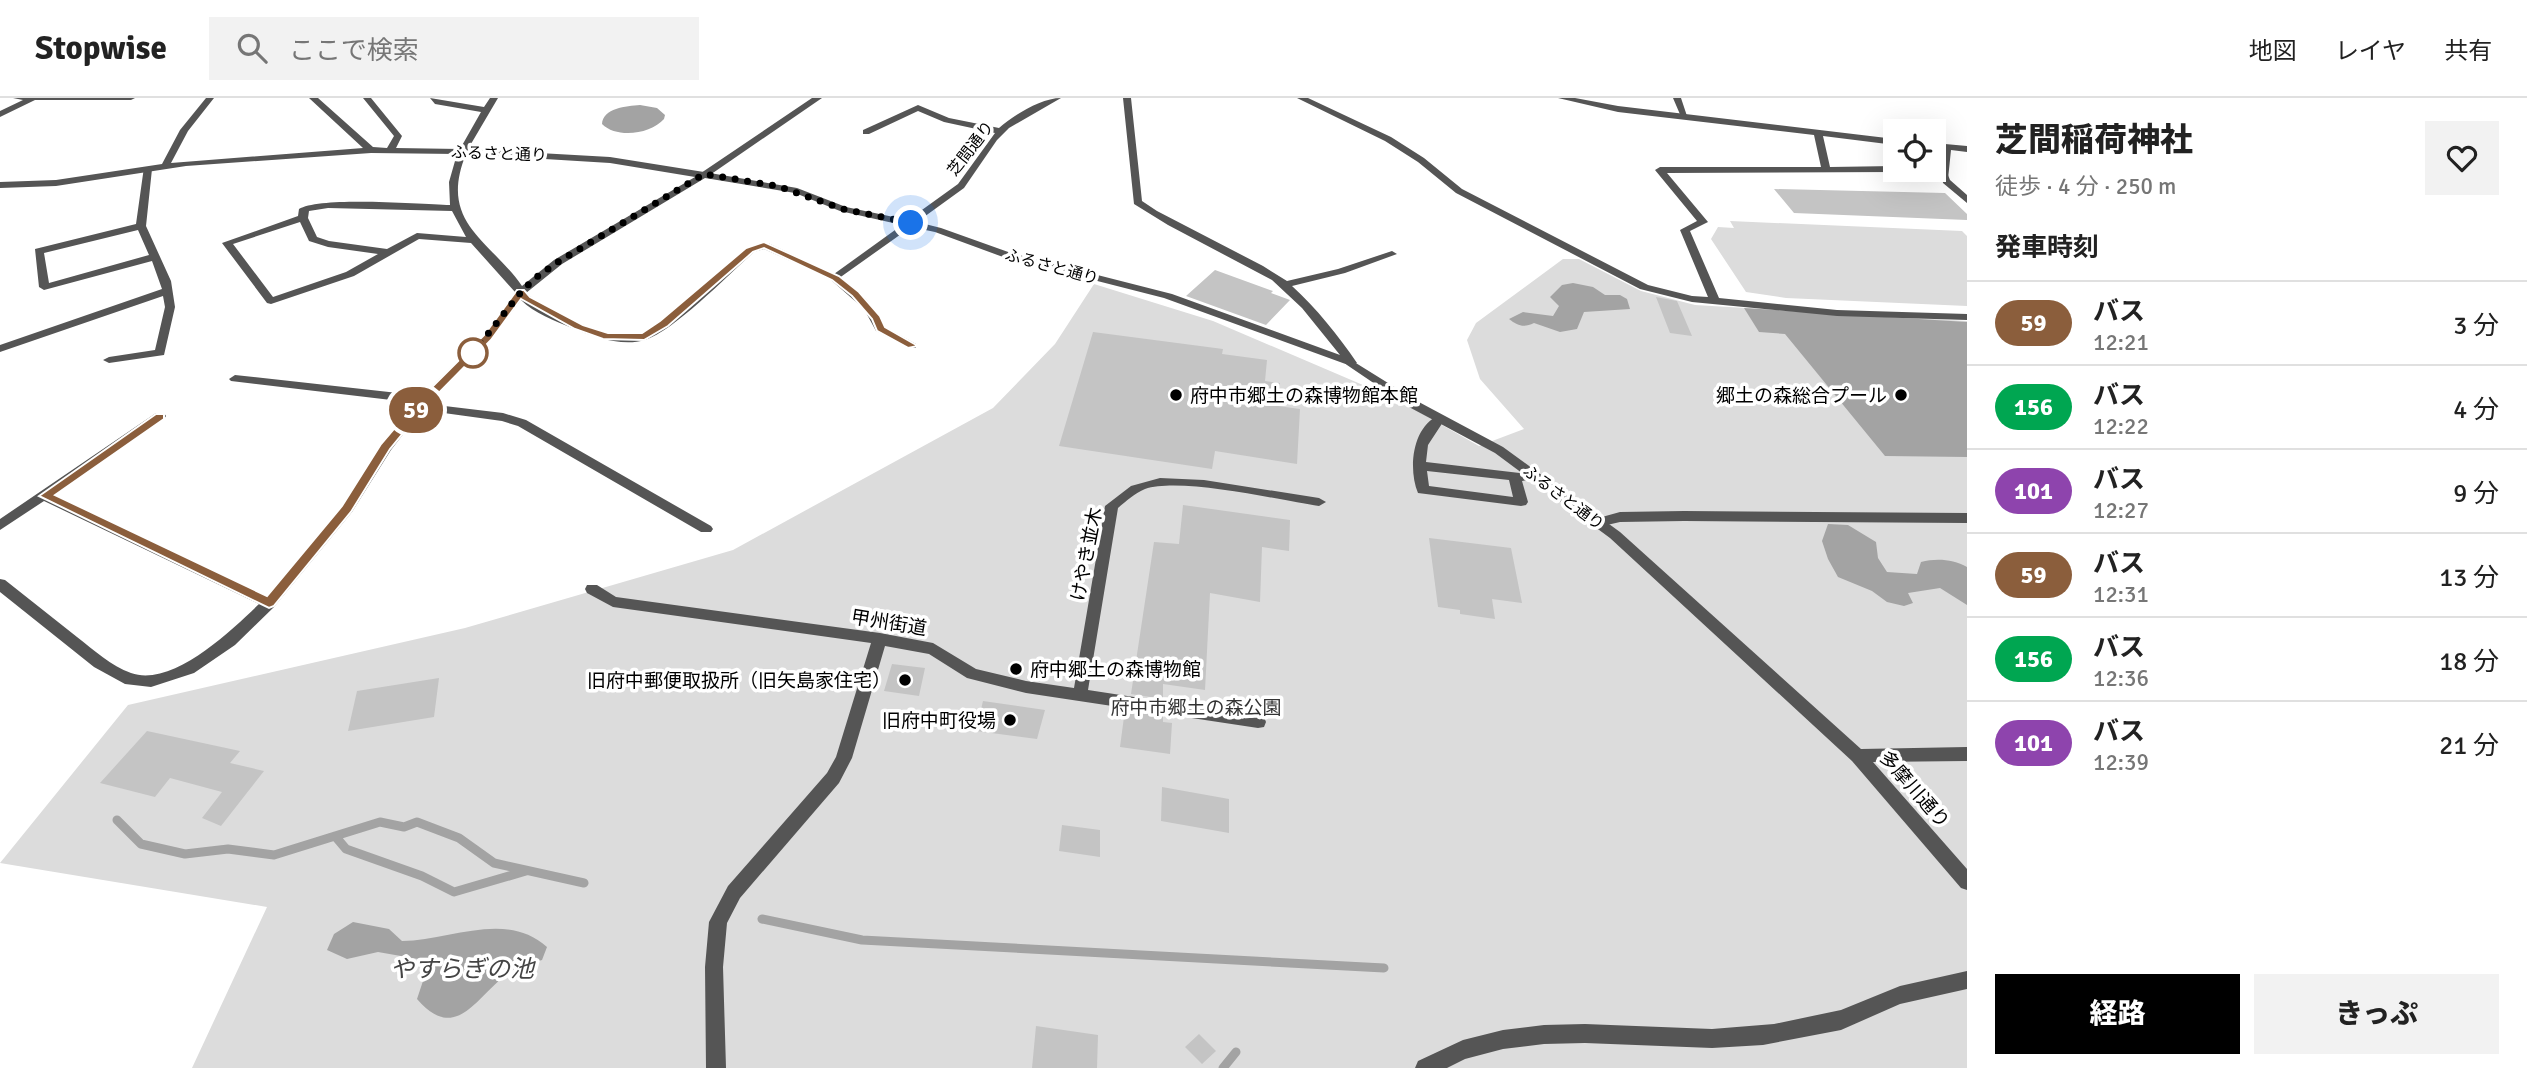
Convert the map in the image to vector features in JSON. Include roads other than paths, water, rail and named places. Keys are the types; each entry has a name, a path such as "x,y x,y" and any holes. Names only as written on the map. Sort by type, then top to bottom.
{"street":[{"path":"17,98 131,98"},
{"path":"165,166 184,130 210,98"},
{"path":"315,98 370,150"},
{"path":"367,98 398,136 390,150"},
{"path":"434,98 438,102 486,110"},
{"path":"494,98 462,152 456,166 453,193 472,240 515,283 527,300 579,327 607,337 644,337 664,324 750,250 764,245 835,278 856,294 877,318 880,329 912,346"},
{"path":"0,584 99,663 130,680 167,678 200,663 230,641 269,603 346,509 386,447 422,403 487,338 521,292 558,262 704,174 818,98"},
{"name":"芝間通り","path":"835,278 943,201 972,175 1000,131 1057,98"},
{"path":"1127,98 1137,202 1164,221 1278,279 1337,341 1351,363"},
{"path":"1301,98 1388,139 1459,191 1552,237 1624,278 1666,294 1837,313 1967,317"},
{"path":"1562,98 1608,108 1883,141"},
{"path":"1677,98 1685,117"},
{"path":"0,114 32,99"},
{"path":"866,132 918,108 947,120 1000,131"},
{"path":"1818,134 1826,169"},
{"path":"1946,162 1947,148 1967,149"},
{"name":"ふるさと通り","path":"0,185 56,183 165,166 370,150 610,160 777,186 843,209 911,223 1007,255 1168,296 1351,363 1440,419 1499,450 1615,536 1858,756"},
{"path":"109,360 160,353 170,307 166,281 141,226 146,169"},
{"path":"1715,301 1685,230 1703,222 1660,170 1883,169"},
{"path":"1946,181 1967,200"},
{"path":"388,252 313,240 303,218 304,209 328,205 457,208"},
{"path":"303,218 227,243 271,301 350,274 417,236 472,240"},
{"path":"141,226 39,251 44,287 154,257"},
{"path":"1284,285 1341,271 1392,254"},
{"path":"0,349 167,291"},
{"path":"235,379 422,403 503,417 522,424 706,529"},
{"path":"0,525 160,416"},
{"path":"1440,419 1421,441 1418,453 1423,490 1521,502 1515,478"},
{"path":"1420,466 1515,478 1536,476"},
{"name":"けやき並木","path":"1080,695 1112,506 1125,495 1146,484 1185,484 1319,502"},
{"path":"45,496 269,603"},
{"path":"1607,520 1620,517 1684,516 1967,518"},
{"name":"甲州街道","path":"592,589 612,602 880,639 933,649 972,674 1026,687 1258,722"},
{"path":"716,1068 714,967 718,922 734,892 833,778 844,758 880,639"},
{"path":"1858,756 1967,754"},
{"name":"多摩川通り","path":"1858,756 1967,882"},
{"path":"1425,1068 1447,1055 1504,1037 1546,1033 1646,1038 1753,1037 1841,1020 1899,995 1967,980"}],"water":[{"path":"640,105 657,108 665,115 664,119 651,128 634,133 616,132 602,124 606,114 611,111"},
{"path":"1573,283 1593,287 1605,295 1620,295 1627,299 1630,309 1584,312 1577,329 1560,332 1534,323 1521,325 1509,319 1523,312 1553,316 1559,306 1550,297 1562,285"},
{"name":"郷土の森総合プール","path":"1744,308 1967,322 1967,457 1885,456 1785,334 1759,332"},
{"path":"1828,524 1848,525 1876,542 1878,558 1887,572 1917,574 1921,562 1933,560 1962,564 1967,567 1967,605 1940,588 1908,593 1913,603 1904,606 1887,602 1872,591 1838,577 1822,541"},
{"name":"やすらぎの池","path":"353,922 389,929 402,941 495,929 513,930 531,936 547,947 542,960 510,972 465,1012 454,1017 443,1017 431,1012 417,999 426,972 418,959 378,952 347,959 327,950 334,934"}],"waterway":[{"path":"117,820 141,844 185,854 228,849 274,855 335,836"},
{"path":"335,836 380,822 404,827 417,822 459,838 494,863 584,883"},
{"path":"335,836 346,849 422,876 454,892 526,871"},
{"path":"762,919 862,940 1384,968"},
{"path":"1223,1068 1236,1052"}],"place":[{"name":"府中市郷土の森博物館本館","path":"1176,395"},
{"name":"郷土の森総合プール","path":"1901,395"},
{"name":"府中郷土の森博物館","path":"1016,669"},
{"name":"旧府中郵便取扱所（旧矢島家住宅）","path":"905,680"},
{"name":"旧府中町役場","path":"1010,720"}],"park label":[{"name":"府中市郷土の森公園","path":"1196,707"}]}
